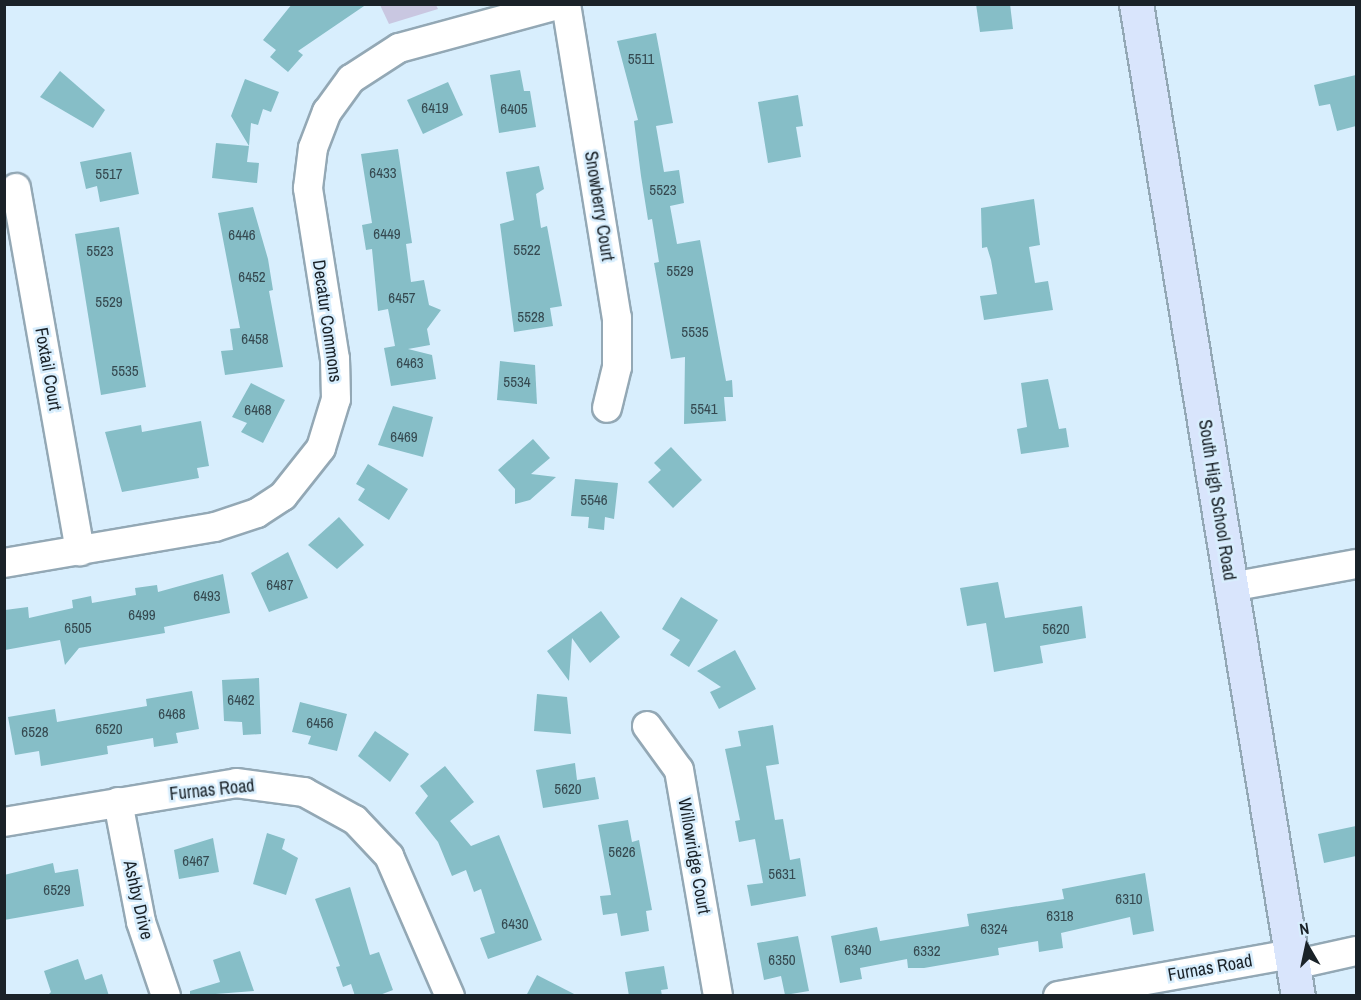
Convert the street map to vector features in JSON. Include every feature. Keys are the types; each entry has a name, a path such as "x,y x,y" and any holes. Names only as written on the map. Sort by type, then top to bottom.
{"main road":[{"name":"South High School Road","path":"1136,4 1294,972"}],"street":[{"name":"Decatur Commons","path":"4,563 232,523 266,508 298,481 325,439 336,389 308,188 313,148 327,112 351,80 399,48 561,4"},
{"name":"Snowberry Court","path":"566,4 617,318 617,366 607,408"},
{"name":"Foxtail Court","path":"16,188 80,550"},
{"path":"1231,587 1356,564"},
{"name":"Willowridge Court","path":"647,726 679,770 718,996"},
{"name":"Furnas Road","path":"4,822 237,783 270,784 330,804 363,827 399,872 450,996"},
{"name":"Ashby Drive","path":"118,802 138,912 166,996"},
{"name":"Furnas Road","path":"1058,996 1294,972 1356,951"}],"shaded area":[{"path":"380,5 436,5 438,9 389,24"}],"building":[{"path":"292,4 367,4 298,51 303,55 288,72 270,57 276,50 263,40"},
{"path":"976,4 1010,4 1013,29 980,32"},
{"path":"656,33 673,123 656,126 664,172 679,170 684,203 670,206 677,244 700,240 726,381 732,380 733,397 724,397 726,421 684,424 685,357 671,359 654,263 659,262 652,219 648,220 641,176 634,121 638,120 617,41"},
{"path":"520,70 524,91 530,91 536,127 499,133 490,75"},
{"path":"60,71 105,110 93,128 40,97"},
{"path":"1356,75 1356,126 1337,131 1330,104 1319,106 1314,85"},
{"path":"245,79 279,92 271,112 263,109 258,125 251,123 249,146 231,116"},
{"path":"448,82 463,115 423,134 407,100"},
{"path":"798,95 803,126 796,127 801,157 768,163 758,102"},
{"path":"216,143 249,146 247,162 259,163 257,183 212,178"},
{"path":"398,149 412,243 406,244 411,282 424,280 429,305 441,310 427,329 430,345 408,349 432,355 436,379 391,386 384,348 395,346 388,309 378,311 372,249 366,250 362,225 372,223 361,154"},
{"path":"131,152 139,194 100,202 97,186 86,189 80,162"},
{"path":"539,166 544,189 536,194 541,228 547,226 562,306 550,308 553,326 514,332 500,224 514,220 506,172"},
{"path":"1034,199 1040,245 1029,247 1035,283 1048,281 1053,310 984,320 980,296 997,294 987,247 982,248 981,208"},
{"path":"253,207 268,259 273,290 269,291 283,367 225,375 221,351 233,350 230,329 240,328 218,213"},
{"path":"119,227 146,387 101,395 75,234"},
{"path":"500,361 535,365 537,404 497,400"},
{"path":"1048,379 1059,429 1066,428 1069,447 1021,454 1017,429 1027,427 1021,383"},
{"path":"251,383 285,400 263,443 241,432 247,423 232,417"},
{"path":"393,406 433,417 423,457 378,445"},
{"path":"201,421 209,466 197,468 199,478 122,492 105,432 141,425 142,432"},
{"path":"533,439 550,458 531,474 556,477 530,500 515,504 515,489 498,470"},
{"path":"671,447 702,480 673,508 648,482 661,470 654,463"},
{"path":"368,464 408,489 389,520 358,500 365,489 356,484"},
{"path":"575,479 618,483 614,519 605,517 604,530 588,528 589,517 571,516"},
{"path":"339,517 364,545 337,569 308,545"},
{"path":"288,552 308,598 269,612 251,573"},
{"path":"223,574 230,613 164,627 165,633 79,648 65,665 60,640 5,650 5,610 28,607 29,618 73,608 72,600 91,596 92,603 136,595 135,588 157,585 158,592"},
{"path":"998,582 1005,618 1082,606 1086,638 1040,646 1043,663 994,672 986,623 967,626 960,588"},
{"path":"681,597 718,620 689,667 670,655 680,640 662,629"},
{"path":"601,611 620,637 590,663 572,638 569,681 547,651"},
{"path":"735,650 756,689 719,709 710,692 721,687 697,671"},
{"path":"259,678 261,734 243,735 242,722 224,721 222,680"},
{"path":"192,691 199,729 176,733 178,743 154,747 153,738 107,746 108,754 41,766 39,751 15,755 8,717 55,709 57,722 147,706 146,699"},
{"path":"537,694 567,697 571,734 534,731"},
{"path":"300,702 347,714 337,751 308,744 311,736 292,732"},
{"path":"773,725 779,764 766,766 775,820 783,819 790,860 800,858 806,896 751,906 747,885 763,883 755,839 739,842 735,821 740,820 725,749 741,746 738,731"},
{"path":"375,731 409,754 390,782 358,756"},
{"path":"575,763 577,780 595,777 599,799 543,808 536,770"},
{"path":"445,766 474,802 450,821 471,846 499,835 542,940 488,959 480,938 495,933 481,889 474,892 466,870 452,876 438,842 415,813 428,796 420,786"},
{"path":"628,820 632,842 639,840 652,910 646,911 649,931 621,936 617,913 603,915 600,896 611,895 598,825"},
{"path":"1356,826 1356,856 1324,863 1318,834"},
{"path":"267,833 285,839 282,849 298,858 286,895 253,884"},
{"path":"213,838 219,872 179,879 174,850"},
{"path":"53,863 55,873 78,869 84,906 4,920 4,875"},
{"path":"1145,873 1154,931 1133,935 1130,917 1061,933 1063,948 1039,952 1038,941 998,948 999,955 924,968 908,968 907,959 860,968 862,979 840,983 831,936 877,927 880,941 969,926 967,914 1064,899 1062,889"},
{"path":"350,887 370,955 379,952 393,990 377,996 355,996 351,984 343,987 336,967 340,966 315,899"},
{"path":"798,936 809,991 785,995 781,976 764,980 757,943"},
{"path":"240,951 254,991 190,996 190,991 220,982 213,960"},
{"path":"78,959 85,980 102,974 109,996 47,996 51,992 44,971"},
{"path":"664,966 668,989 661,990 662,996 629,996 625,972"},
{"path":"537,975 578,996 526,996"}]}
